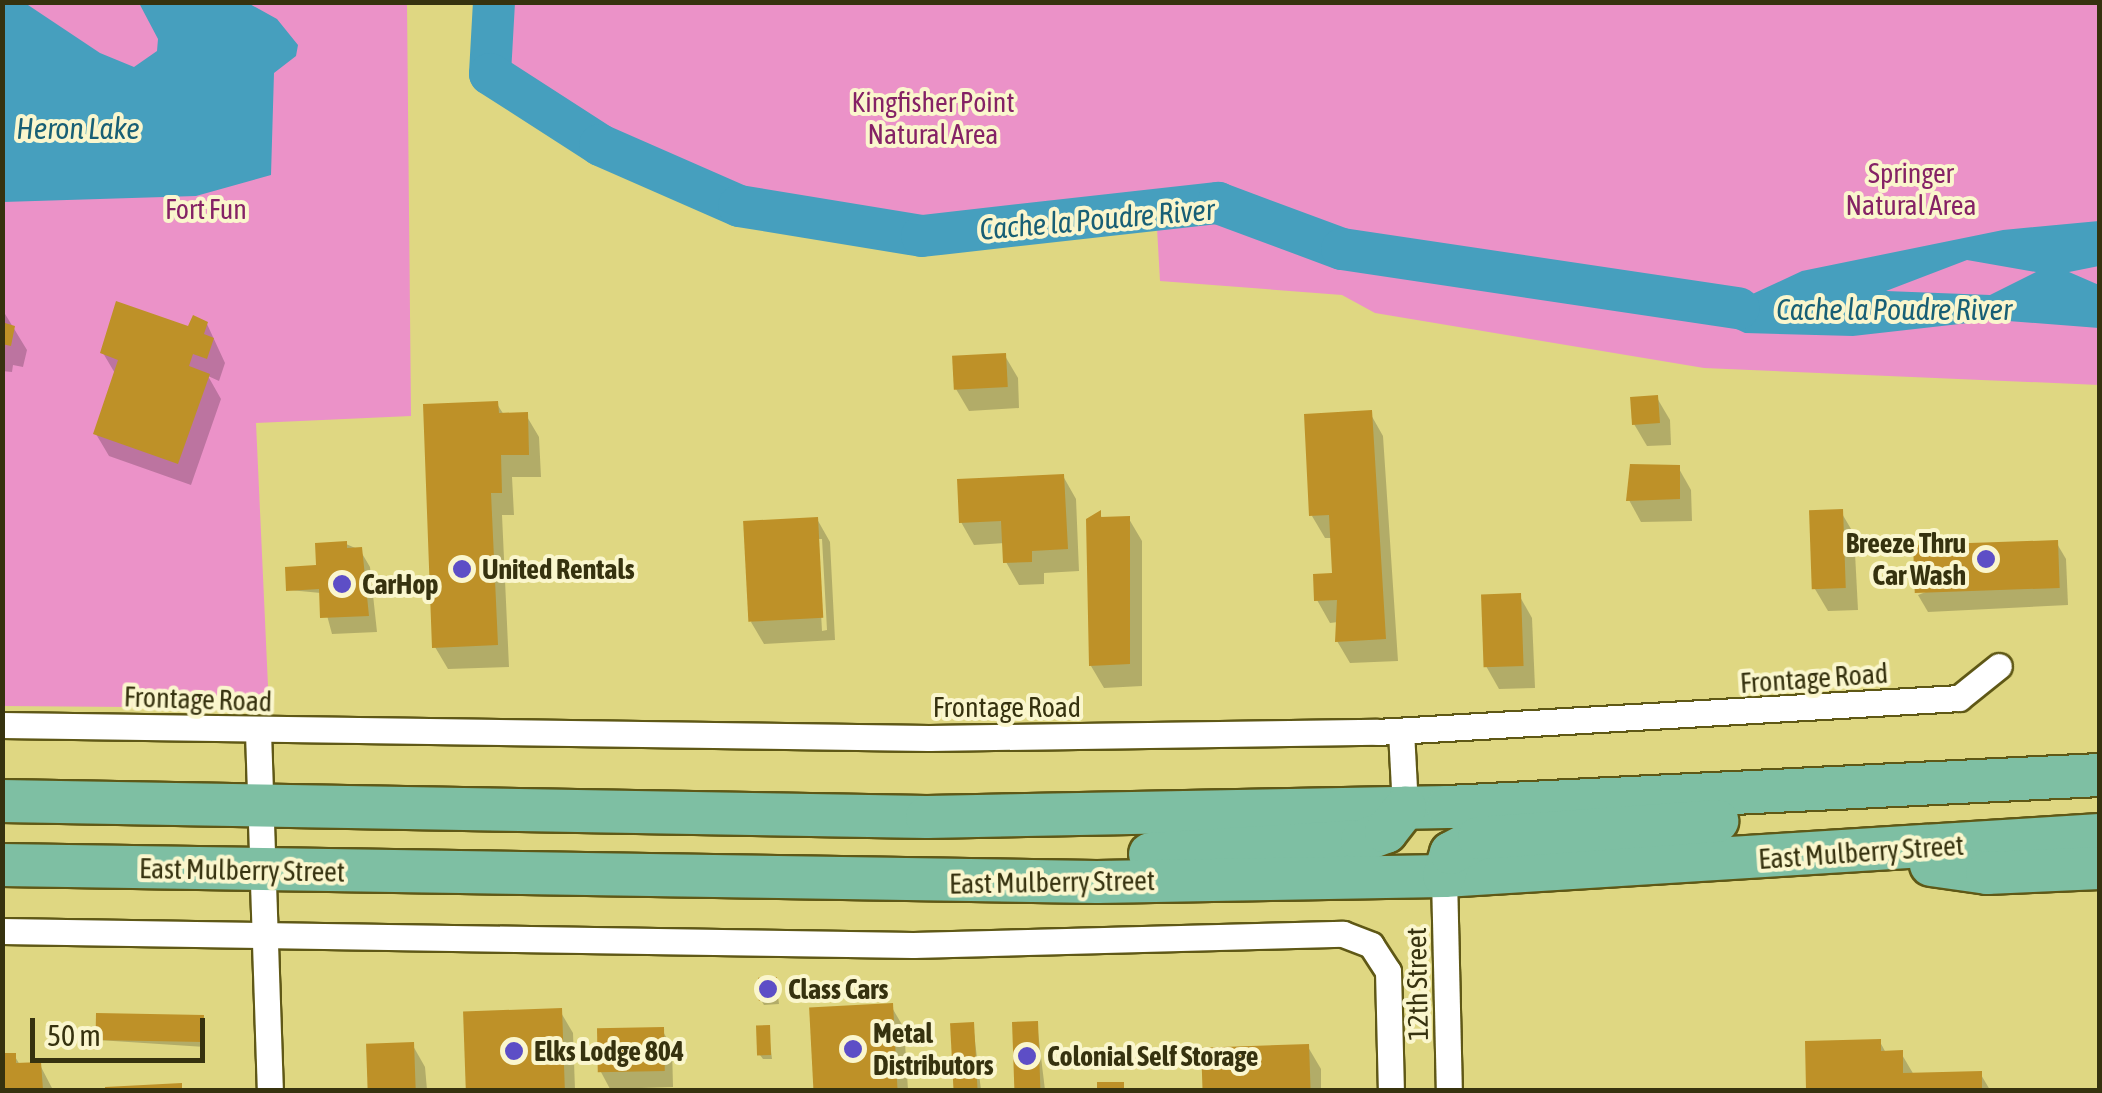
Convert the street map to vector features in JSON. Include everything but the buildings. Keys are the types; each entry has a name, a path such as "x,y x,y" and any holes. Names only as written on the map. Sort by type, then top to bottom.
{"highway":[{"path":"1910,782 2002,754 2100,749"},
{"path":"2,801 927,817 1405,808 2100,775"},
{"path":"1444,876 1450,853 1479,838 1768,817 1841,787"},
{"path":"851,880 1011,862 1362,840 1386,832 1405,808"},
{"name":"East Mulberry Street","path":"2,865 851,880 1444,876 2100,835"},
{"path":"1847,853 1987,873 2100,868"}],"street":[{"name":"Frontage Road","path":"2,725 258,732 929,738 1401,732 1959,698 1999,666"},
{"path":"258,732 270,1090"},
{"path":"1401,732 1405,808"},
{"name":"12th Street","path":"1444,876 1449,1090"},
{"path":"2,931 913,946 1342,934 1370,945 1388,971 1391,1090"}],"green space":[{"name":"Springer Natural Area","path":"494,2 2099,3 2099,385 1704,368 1375,313 1342,295 1160,281 1156,210 922,236 739,206 600,145 490,74"},
{"name":"Fort Fun","path":"3,3 407,3 411,416 256,423 269,708 3,706"}],"water":[{"name":"Heron Lake","path":"2,3 25,3 100,53 134,67 157,51 158,39 139,3 248,3 277,19 298,45 296,56 274,73 271,175 196,196 3,202"},
{"path":"2099,221 2099,266 2069,272 2099,285 2099,328 1995,320 1853,336 1745,333 1674,300 1746,297 1802,271 2003,230","holes":["1967,260 2036,272 1990,295 1886,291"]}],"waterway":[{"name":"Cache la Poudre River","path":"494,2 490,74 600,145 739,206 922,236 1218,203 1342,249 1739,308"}],"place":[{"name":"Breeze Thru Car Wash","path":"1986,559"},
{"name":"United Rentals","path":"462,569"},
{"name":"CarHop","path":"342,584"},
{"name":"Class Cars","path":"768,989"},
{"name":"Metal Distributors","path":"853,1049"},
{"name":"Elks Lodge 804","path":"514,1051"},
{"name":"Colonial Self Storage","path":"1027,1056"}],"park label":[{"name":"Kingfisher Point Natural Area","path":"933,118"}]}
